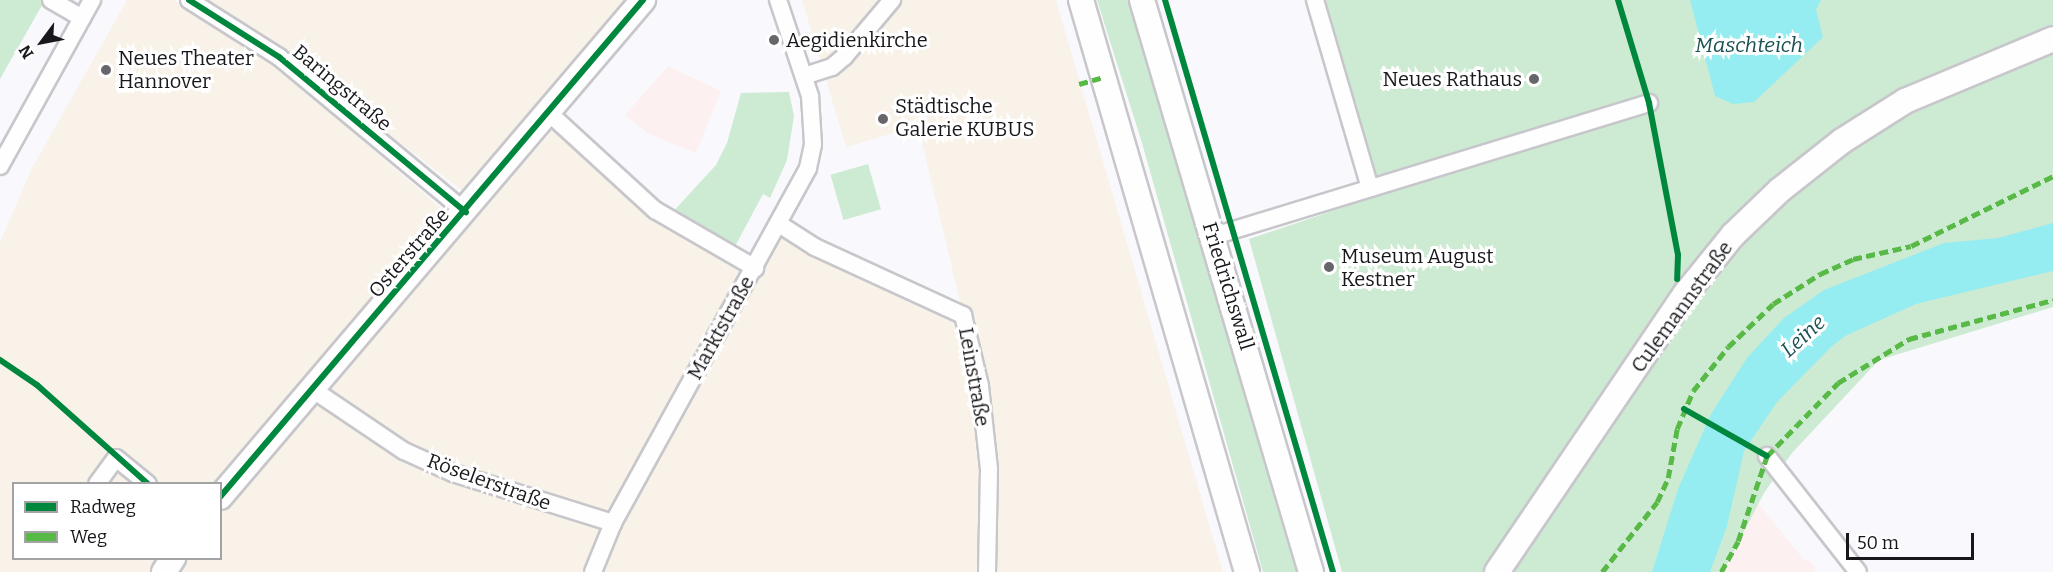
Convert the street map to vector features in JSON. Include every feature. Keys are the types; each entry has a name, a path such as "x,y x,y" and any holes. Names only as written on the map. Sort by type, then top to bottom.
{"street":[{"path":"51,0 82,18"},
{"path":"0,166 92,0"},
{"name":"Baringstraße","path":"189,0 279,57 466,212"},
{"name":"Osterstraße","path":"222,495 466,212 642,0"},
{"name":"Marktstraße","path":"593,572 613,523 808,168 813,144 813,117 804,76 778,0"},
{"path":"804,76 832,67 844,57 892,0"},
{"path":"1081,0 1247,572"},
{"name":"Friedrichswall","path":"1142,0 1214,236 1311,572"},
{"path":"1315,0 1370,189"},
{"name":"Culemannstraße","path":"1497,572 1686,293 1733,235 1780,190 1842,141 1905,101 2053,39"},
{"path":"1214,236 1650,103"},
{"path":"549,113 655,210 755,268"},
{"name":"Leinstraße","path":"779,224 815,248 963,315 980,386 988,469 987,572"},
{"name":"Röselerstraße","path":"312,389 404,451 453,473 613,523"},
{"path":"1767,456 1858,572"},
{"path":"98,482 116,458 147,482"}],"shaded area":[{"path":"127,0 174,0 259,51 465,229 556,127 651,211 754,271 778,229 963,314 918,126 846,147 802,0 1056,0 1223,572 0,572 0,242 32,168"},
{"path":"192,0 624,0 464,192 281,51"},
{"path":"668,66 721,91 696,153 648,134 625,115"},
{"path":"1758,503 1805,561 1808,559 1816,568 1814,572 1723,572"}],"green space":[{"path":"0,0 45,0 0,79"},
{"path":"1097,0 1129,0 1296,572 1263,572 1142,143"},
{"path":"1310,0 2053,0 2053,307 1879,360 1792,453 1764,493 1723,572 1342,572 1249,239 1365,200"},
{"path":"789,92 794,116 787,160 770,198 763,194 732,252 671,214 716,165 727,143 741,93"},
{"path":"868,164 881,209 843,220 831,175"}],"water":[{"name":"Maschteich","path":"1690,0 1821,0 1816,10 1823,37 1754,102 1733,104 1715,96"},
{"name":"Leine","path":"2053,223 2053,271 1916,304 1845,336 1831,347 1777,402 1744,451 1727,526 1710,572 1652,572 1678,489 1711,414 1747,358 1784,318 1824,290 1944,243 1998,238"}],"marked path":[{"path":"1079,84 1104,77"},
{"path":"1602,572 1657,502 1668,478 1677,429 1693,391 1728,347 1773,304 1820,274 1853,259 1911,246 2053,176"},
{"path":"1721,572 1738,541 1767,456 1838,383 1909,339 2053,300"}],"cycle path":[{"path":"189,0 279,57 466,212"},
{"path":"222,495 643,0"},
{"path":"1165,0 1333,572"},
{"path":"1618,0 1649,103 1678,255 1677,279"},
{"path":"0,360 37,385 146,482"},
{"path":"1684,409 1767,456"}],"place":[{"name":"Aegidienkirche","path":"774,40"},
{"name":"Neues Theater Hannover","path":"106,70"},
{"name":"Neues Rathaus","path":"1534,79"},
{"name":"Städtische Galerie KUBUS","path":"883,119"},
{"name":"Museum August Kestner","path":"1329,267"}]}
